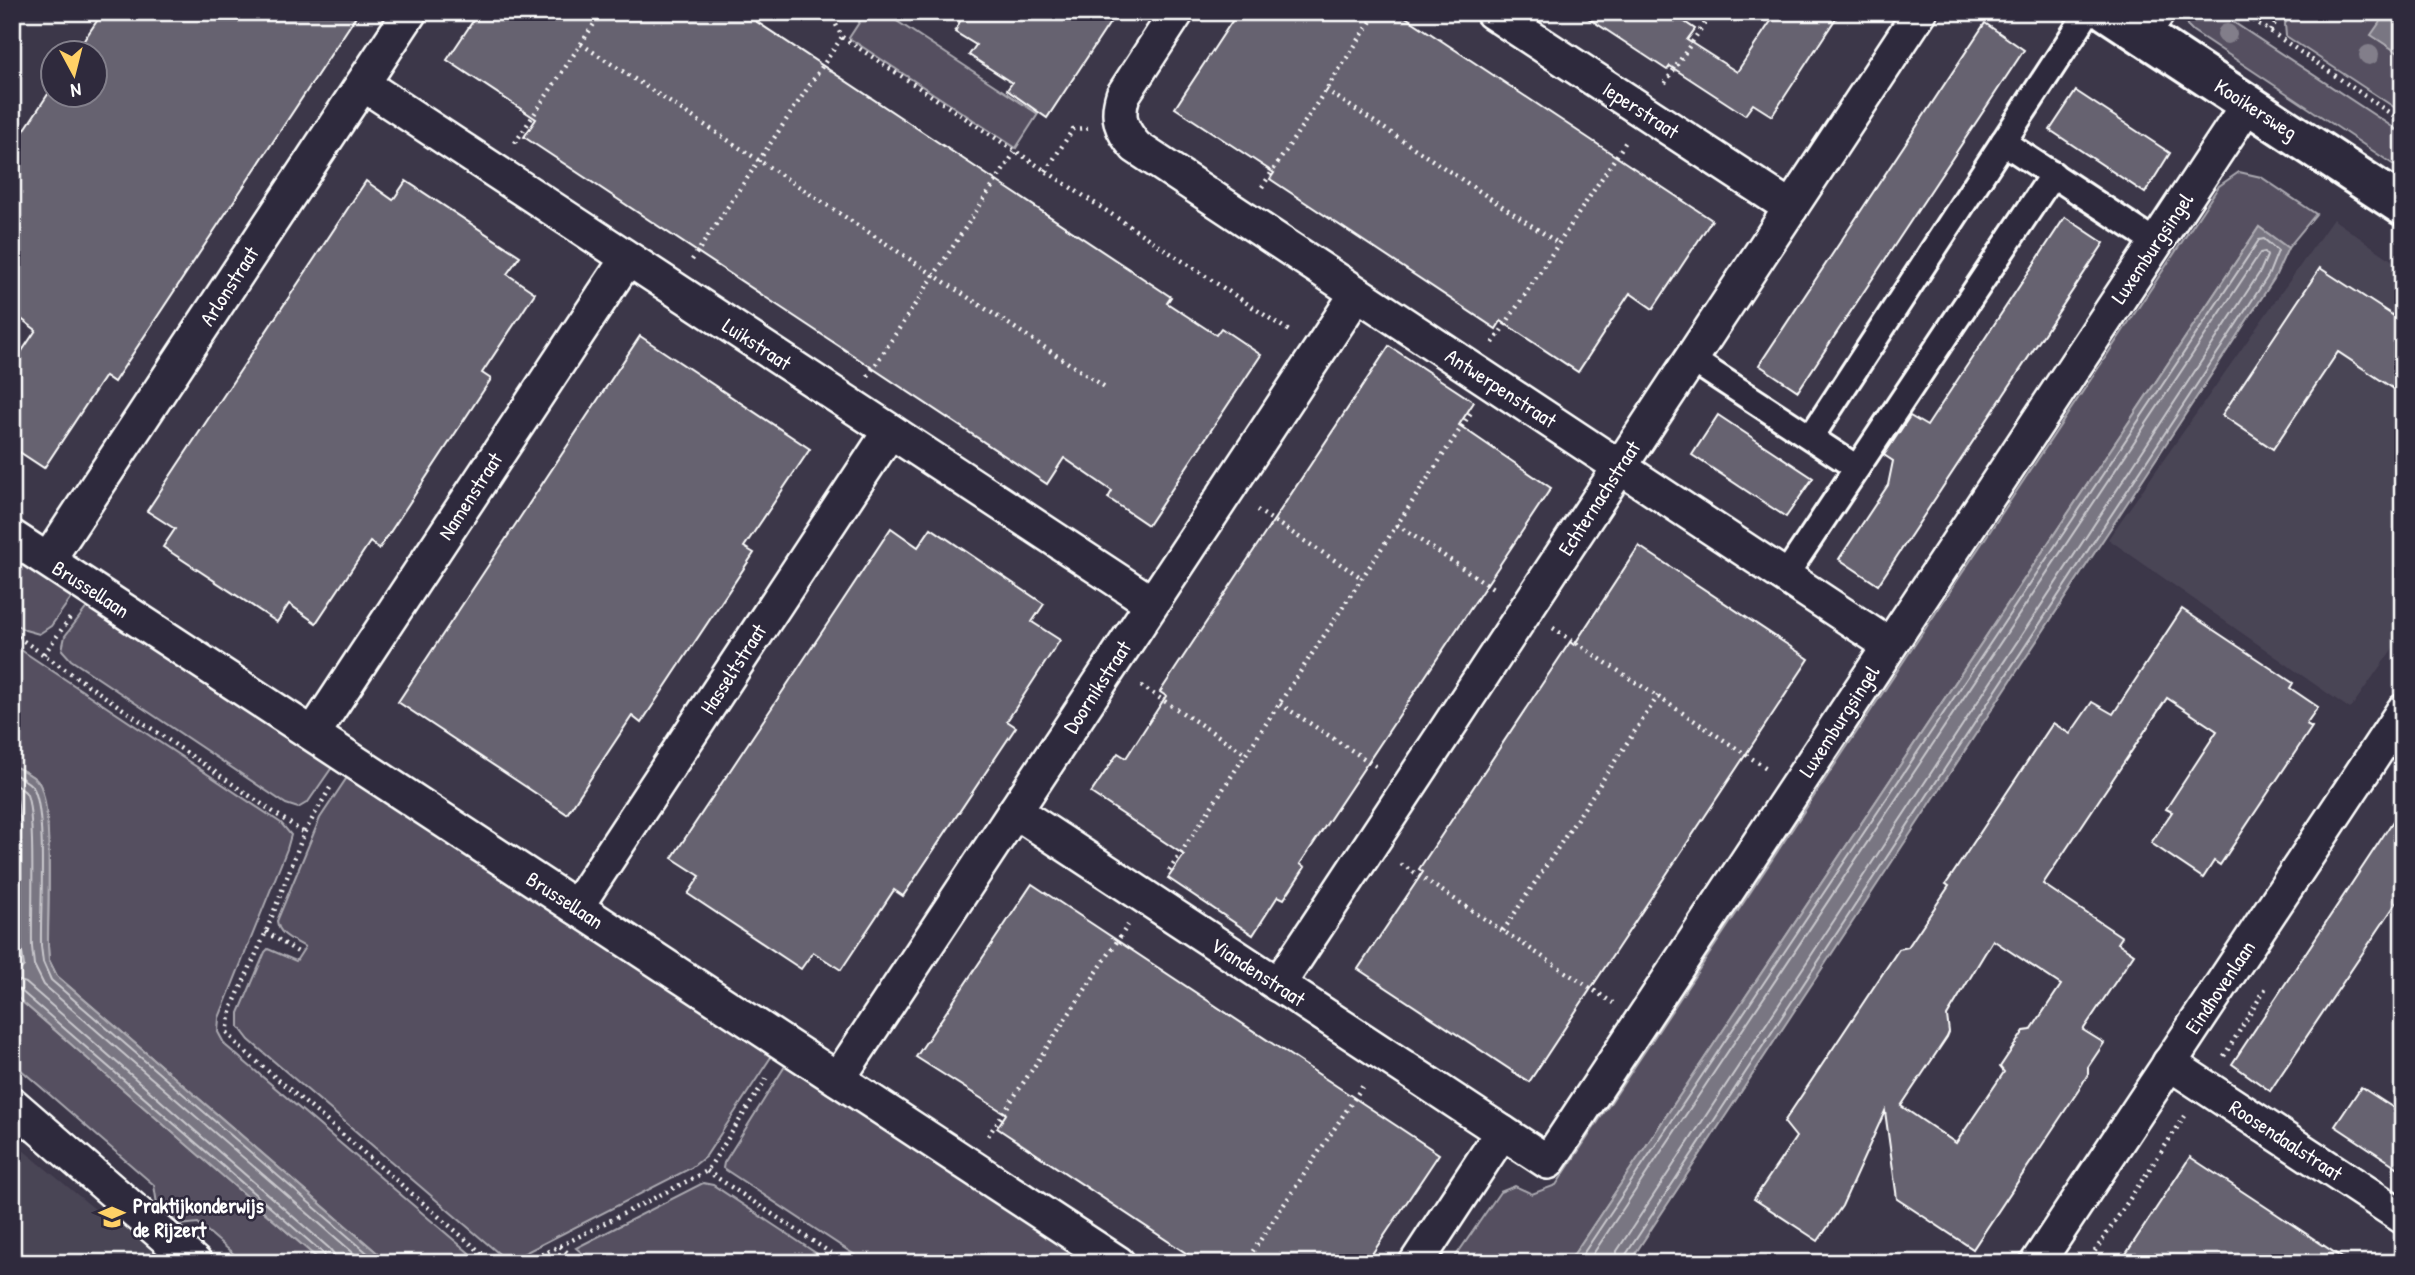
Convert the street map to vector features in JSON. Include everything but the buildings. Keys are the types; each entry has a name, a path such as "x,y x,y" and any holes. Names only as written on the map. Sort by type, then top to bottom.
{"street":[{"name":"Arlonstraat","path":"48,560 410,12"},
{"path":"1120,124 1119,109 1123,95 1177,12"},
{"name":"Ieperstraat","path":"1492,12 1791,208"},
{"name":"Echternachstraat","path":"1278,985 1920,12"},
{"path":"1811,437 2088,12"},
{"name":"Kooikersweg","path":"2108,12 2150,23 2248,104 2403,206"},
{"name":"Luikstraat","path":"362,84 1152,603"},
{"name":"Luxemburgsingel","path":"1502,1132 1548,1162 2248,104"},
{"name":"Antwerpenstraat","path":"1120,124 1136,147 1889,645"},
{"path":"2003,142 2155,242"},
{"path":"1785,576 2053,174"},
{"name":"Namenstraat","path":"313,734 627,259"},
{"name":"Doornikstraat","path":"838,1079 1356,295"},
{"path":"1691,359 1857,468"},
{"name":"Hasseltstraat","path":"576,907 890,431"},
{"name":"Brussellaan","path":"12,537 1118,1263"},
{"name":"Eindhovenlaan","path":"2037,1263 2403,711"},
{"name":"Viandenstraat","path":"1014,811 1502,1132"},
{"name":"Roosendaalstraat","path":"2169,1063 2403,1217"},
{"path":"12,1104 195,1263"},
{"path":"1416,1263 1502,1132"}],"path":[{"path":"12,20 17,12"},
{"path":"496,172 602,12"},
{"path":"830,12 842,37 1319,351"},
{"path":"1241,218 1377,12"},
{"path":"969,1165 1280,704 1397,525 1559,243 1713,12"},
{"path":"2242,12 2403,122"},
{"path":"2270,31 2282,12"},
{"path":"673,288 842,37"},
{"path":"581,44 1108,390"},
{"path":"1326,90 1559,243"},
{"path":"1046,171 1073,129 1120,124"},
{"path":"849,404 1015,152"},
{"path":"1227,490 1362,578"},
{"path":"1397,525 1796,787"},
{"path":"44,654 91,588"},
{"path":"12,633 304,833"},
{"path":"1111,666 1246,754"},
{"path":"1503,931 1658,696"},
{"path":"1280,704 1408,788"},
{"path":"348,757 304,833 266,932 232,1007 227,1032 251,1057 497,1263"},
{"path":"1371,844 1640,1022"},
{"path":"266,932 301,954"},
{"path":"522,1263 560,1247 707,1171 788,1046"},
{"path":"1245,1263 1384,1054"},
{"path":"707,1171 846,1263"},
{"path":"560,1247 579,1263"}],"shaded area":[{"path":"866,12 883,12 1038,114 1016,148 849,38"},
{"path":"2186,12 2218,12 2403,134 2403,171 2193,31 2187,25"},
{"path":"2290,12 2387,12 2372,35 2403,56 2403,113 2286,36 2285,24"},
{"path":"2239,172 2261,177 2316,214 2288,248 2259,227 1568,1263 1451,1263 1500,1192 1515,1186 1532,1194 1556,1185 2219,186"},
{"path":"2333,219 2403,268 2403,634 2350,709 2108,539"},
{"path":"12,550 76,591 51,626 39,634 12,622"},
{"path":"91,602 335,763 308,802 298,808 286,804 71,660 62,650 65,636"},
{"path":"12,644 281,823 291,835 219,1018 218,1032 225,1045 481,1263 389,1263 57,976 49,960 48,837 43,796 37,780 12,765"},
{"path":"350,773 773,1054 706,1156 691,1168 515,1258 504,1258 249,1040 239,1027 239,1013 265,952 268,949 296,961 305,947 284,934 277,921 320,818"},
{"path":"12,993 323,1263 244,1263 198,1223 180,1225 157,1204 154,1185 12,1062"},
{"path":"787,1063 1088,1263 867,1263 723,1168"},
{"name":"Praktijkonderwijs de Rijzert","path":"12,1141 96,1210 110,1197 187,1263 12,1263"},
{"path":"703,1183 713,1185 831,1263 594,1263 576,1248"}],"water":[{"path":"2387,12 2403,12 2403,56 2371,35"},
{"path":"2259,227 2288,248 2274,279 1629,1263 1568,1263"},
{"path":"12,765 37,780 44,796 49,861 49,960 57,976 389,1263 323,1263 12,993"}],"place":[{"name":"Praktijkonderwijs de Rijzert","path":"112,1217"}]}
